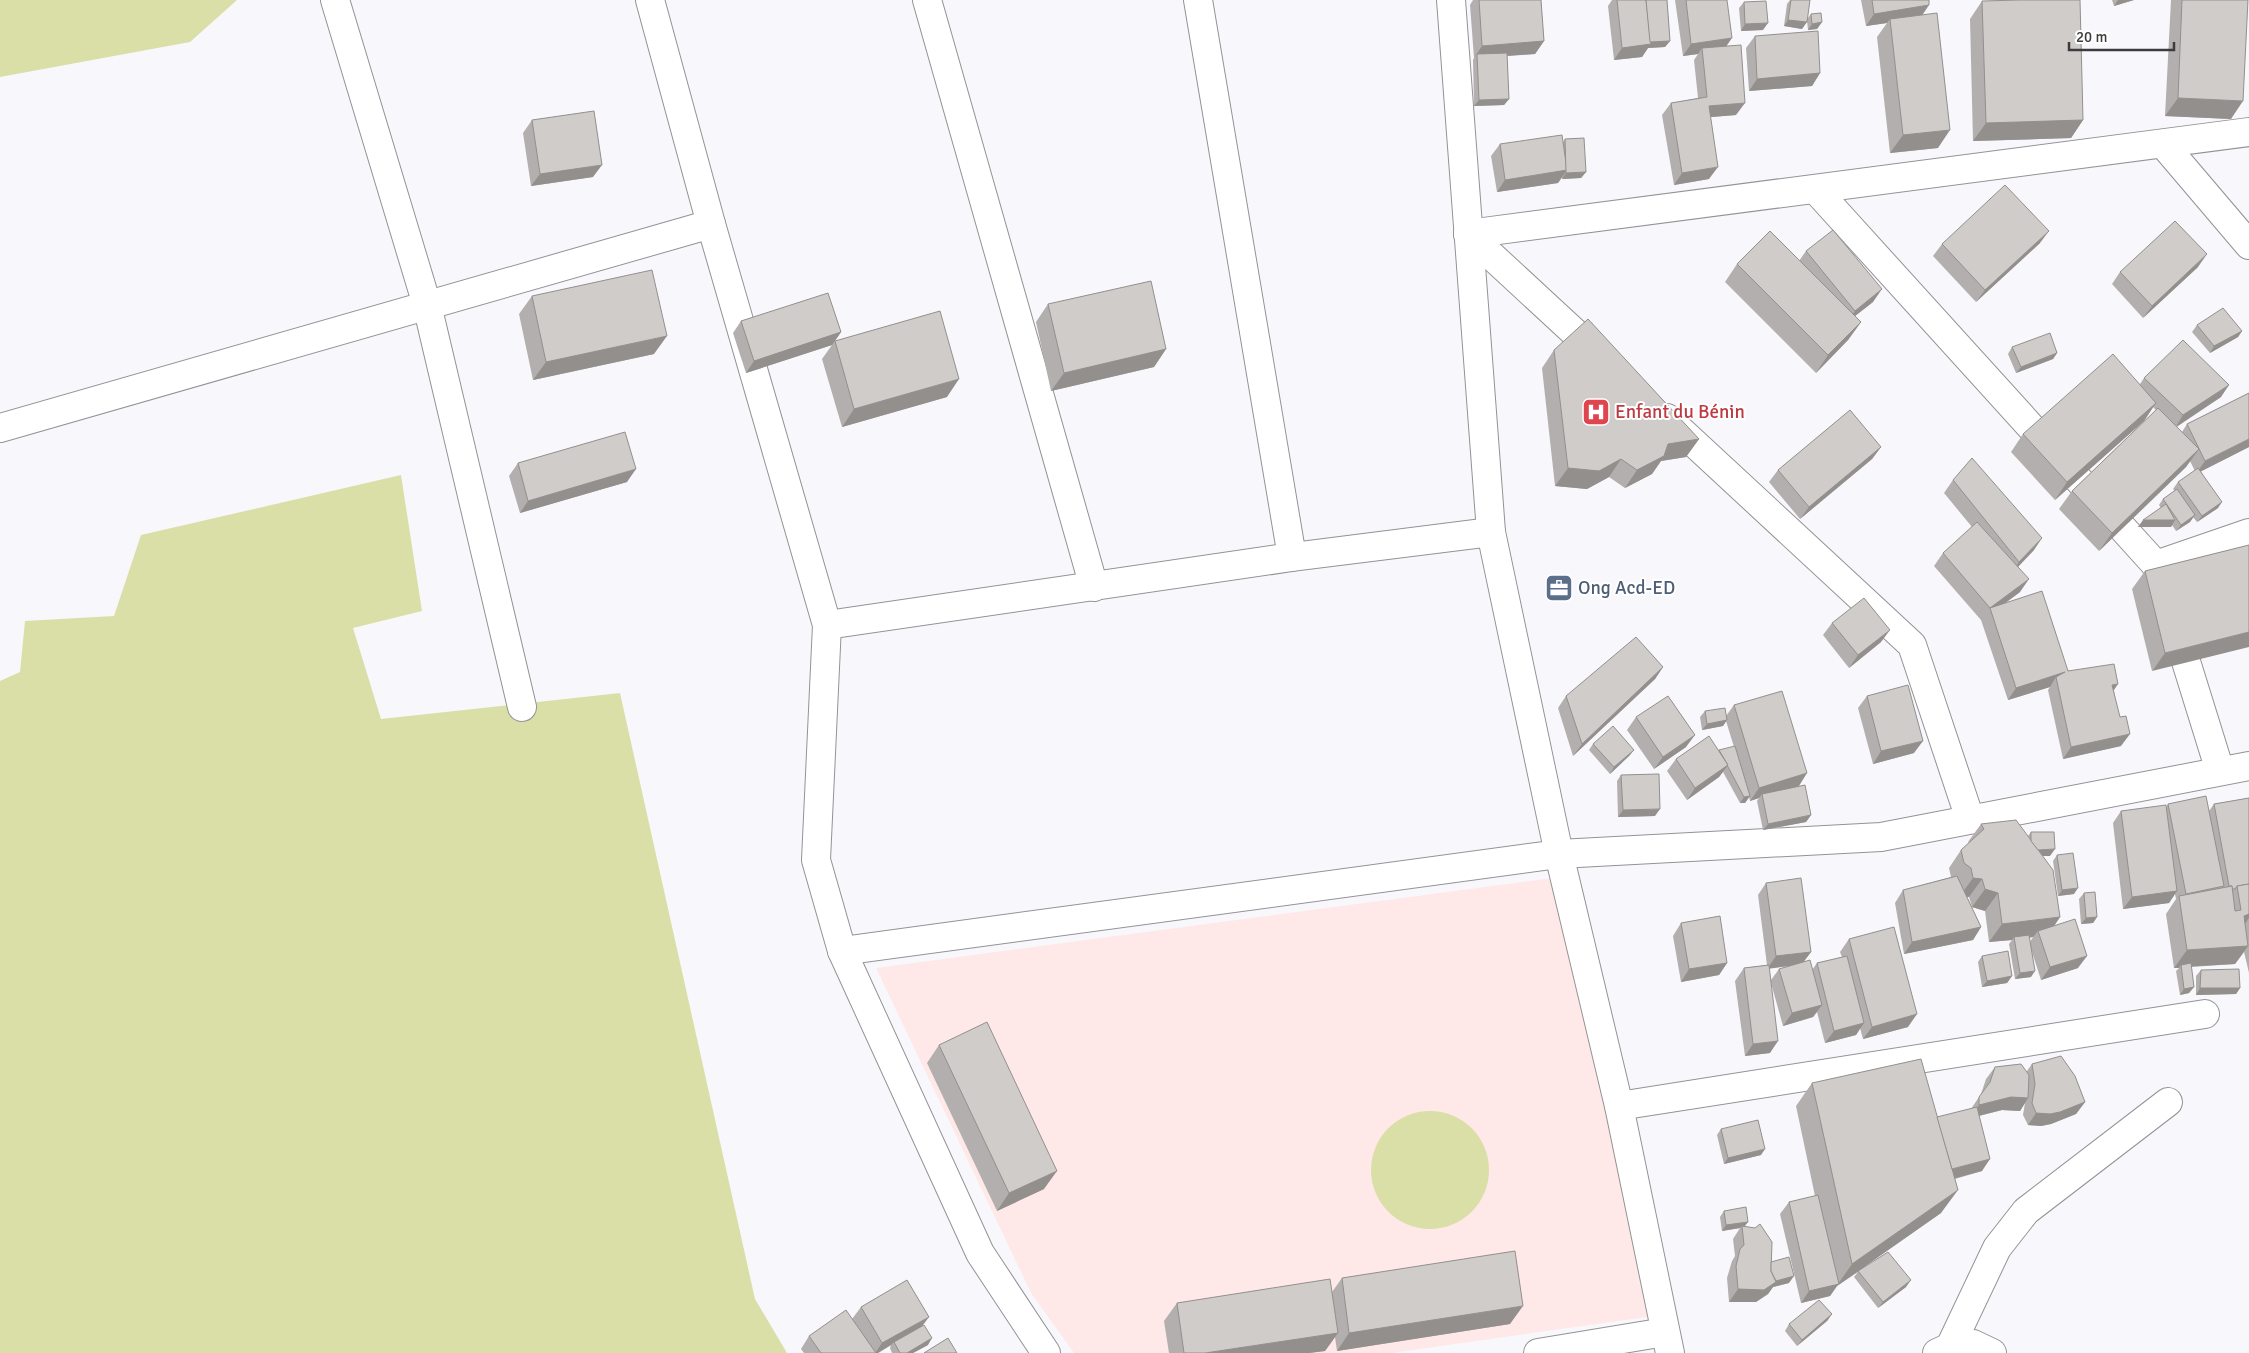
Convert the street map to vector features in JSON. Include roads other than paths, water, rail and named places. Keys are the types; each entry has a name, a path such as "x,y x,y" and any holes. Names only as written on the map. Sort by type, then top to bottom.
{"street":[{"path":"335,0 427,305 522,707"},
{"path":"650,0 711,224 827,625 816,860 842,951 980,1253 1046,1353"},
{"path":"927,0 1094,586"},
{"path":"1198,0 1292,557"},
{"path":"1451,0 1490,532 1559,854 1619,1106 1667,1342 1538,1353"},
{"path":"1468,234 2164,145 2249,132"},
{"path":"2164,145 2249,245"},
{"path":"1816,190 2156,565 2220,771"},
{"path":"0,428 711,224"},
{"path":"1468,234 1621,375"},
{"path":"1650,402 1912,645 1970,819"},
{"path":"827,625 1292,557 1490,532"},
{"path":"2156,565 2249,533"},
{"path":"842,951 1559,854 1881,836 2249,766"},
{"path":"1619,1106 2205,1014"},
{"path":"1944,1350 1997,1248 2026,1211 2168,1102"},
{"path":"1944,1350 1973,1344 1992,1353"}],"place":[{"name":"Enfant du Bénin","path":"1596,412"},
{"name":"Ong Acd-ED","path":"1559,588"}]}
